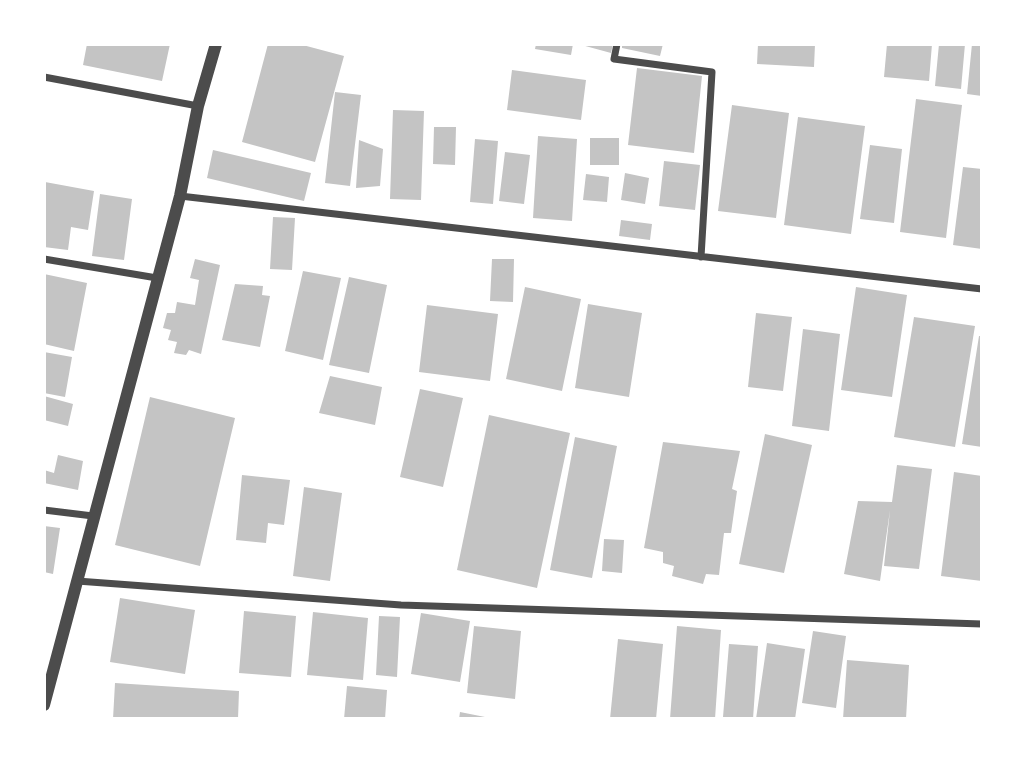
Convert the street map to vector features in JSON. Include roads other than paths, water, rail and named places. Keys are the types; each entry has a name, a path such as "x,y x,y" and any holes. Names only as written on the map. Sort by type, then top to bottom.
{"street":[{"path":"44,705 180,196 198,106 216,44"},
{"path":"617,44 614,59 712,72 701,257"},
{"path":"44,78 198,106"},
{"path":"180,196 982,289"},
{"path":"44,260 157,278"},
{"path":"44,510 93,516"},
{"path":"76,581 401,605 982,624"}]}
